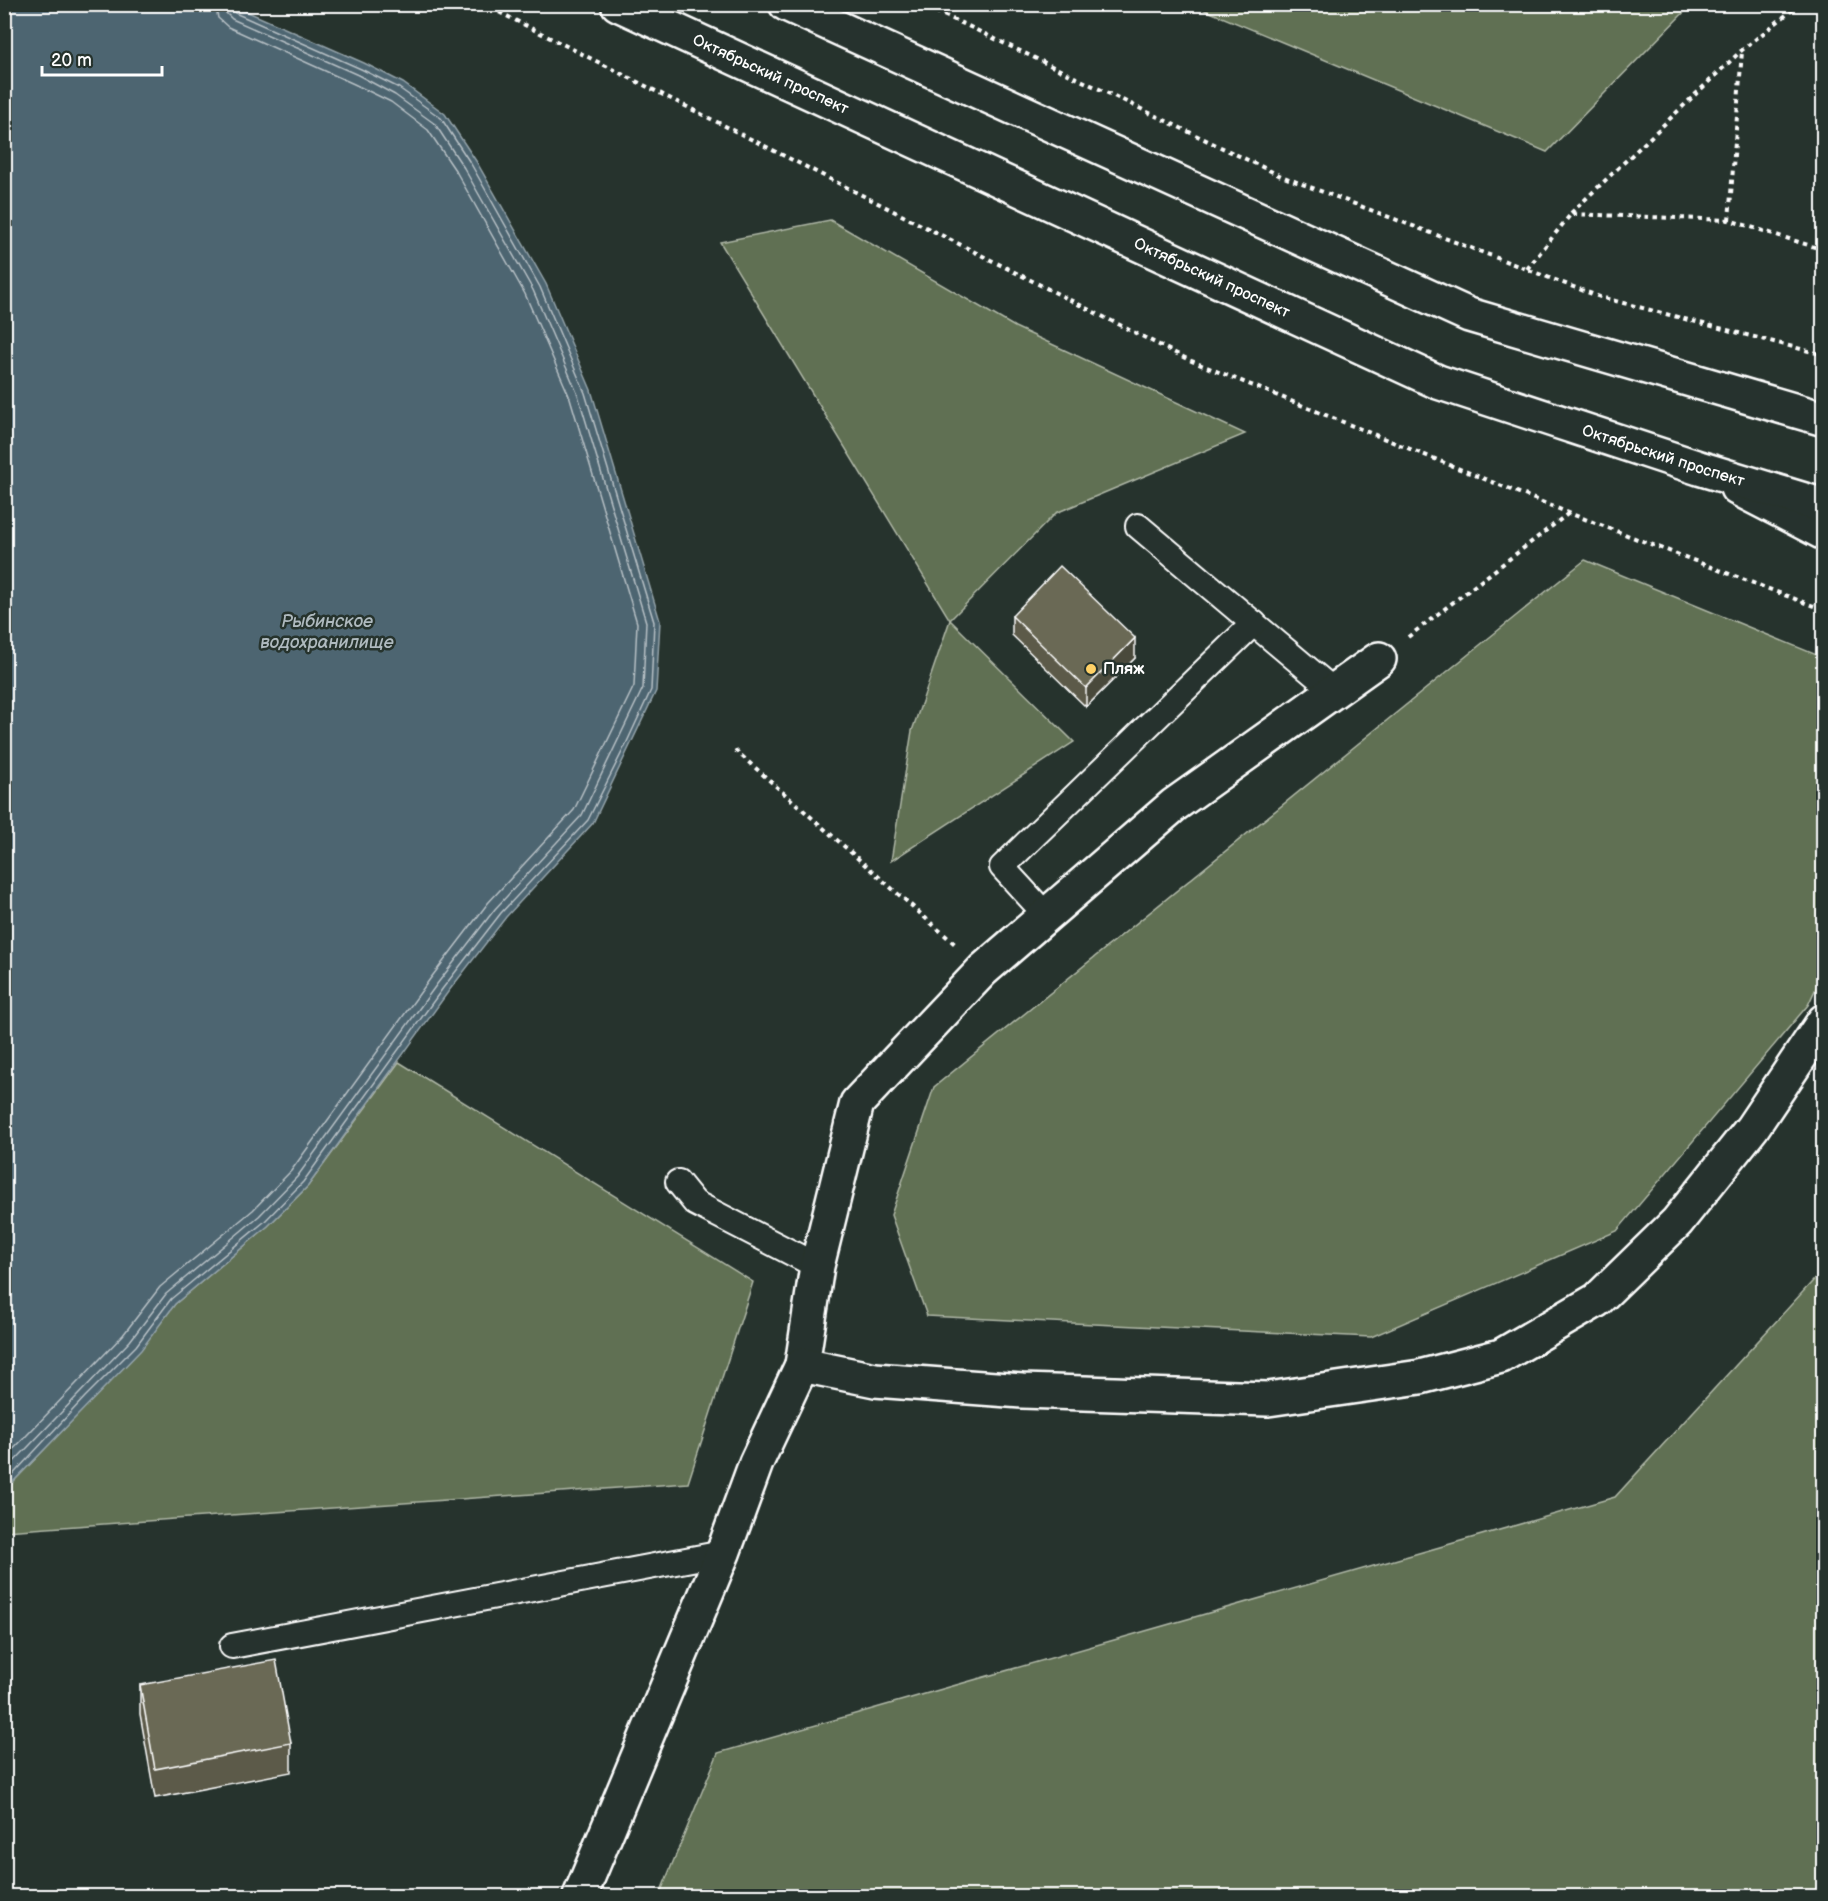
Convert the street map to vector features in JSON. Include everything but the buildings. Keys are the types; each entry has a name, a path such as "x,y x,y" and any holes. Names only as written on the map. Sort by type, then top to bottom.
{"street":[{"name":"Октябрьский проспект","path":"618,4 1438,382 1699,468 1824,506"},
{"path":"786,4 1469,315 1824,419"},
{"path":"1699,468 1824,533"},
{"path":"580,1896 723,1553 756,1463 802,1365 817,1266 857,1103 983,970 1174,805 1379,659"},
{"path":"802,1365 875,1380 1022,1391 1268,1399 1420,1377 1502,1356 1597,1300 1677,1222 1752,1128 1824,1021"}],"lane":[{"path":"1138,526 1334,691"},
{"path":"1047,916 1002,867 1254,623"},
{"path":"678,1182 695,1203 817,1266"},
{"path":"232,1646 723,1553"}],"path":[{"path":"483,4 1189,360 1569,513 1824,610"},
{"path":"918,4 969,26 1281,176 1600,297 1824,355"},
{"path":"1527,269 1571,214 1742,50 1800,4"},
{"path":"1729,220 1742,50"},
{"path":"1571,214 1729,220 1824,250"},
{"path":"1379,659 1569,513"},
{"path":"735,750 983,970"}],"green space":[{"path":"1193,5 1691,5 1547,152"},
{"path":"830,220 1015,327 1245,434 1056,513 950,620 720,242"},
{"path":"1585,560 1824,658 1823,973 1808,1005 1617,1231 1371,1337 927,1316 891,1215 934,1087"},
{"path":"950,620 1074,742 891,861 912,731"},
{"path":"399,1062 753,1282 688,1483 5,1531 5,1495 11,1484 140,1350 175,1304 268,1226 308,1186"},
{"path":"1823,1270 1823,1896 659,1896 718,1753 1615,1497"}],"water":[{"name":"Рыбинское водохранилище","path":"5,4 232,5 364,63 403,83 445,114 476,161 546,284 591,390 660,621 656,691 593,823 506,917 448,992 308,1186 268,1226 175,1304 141,1350 11,1484 5,1495"}],"place":[{"name":"Пляж","path":"1091,669"}]}
